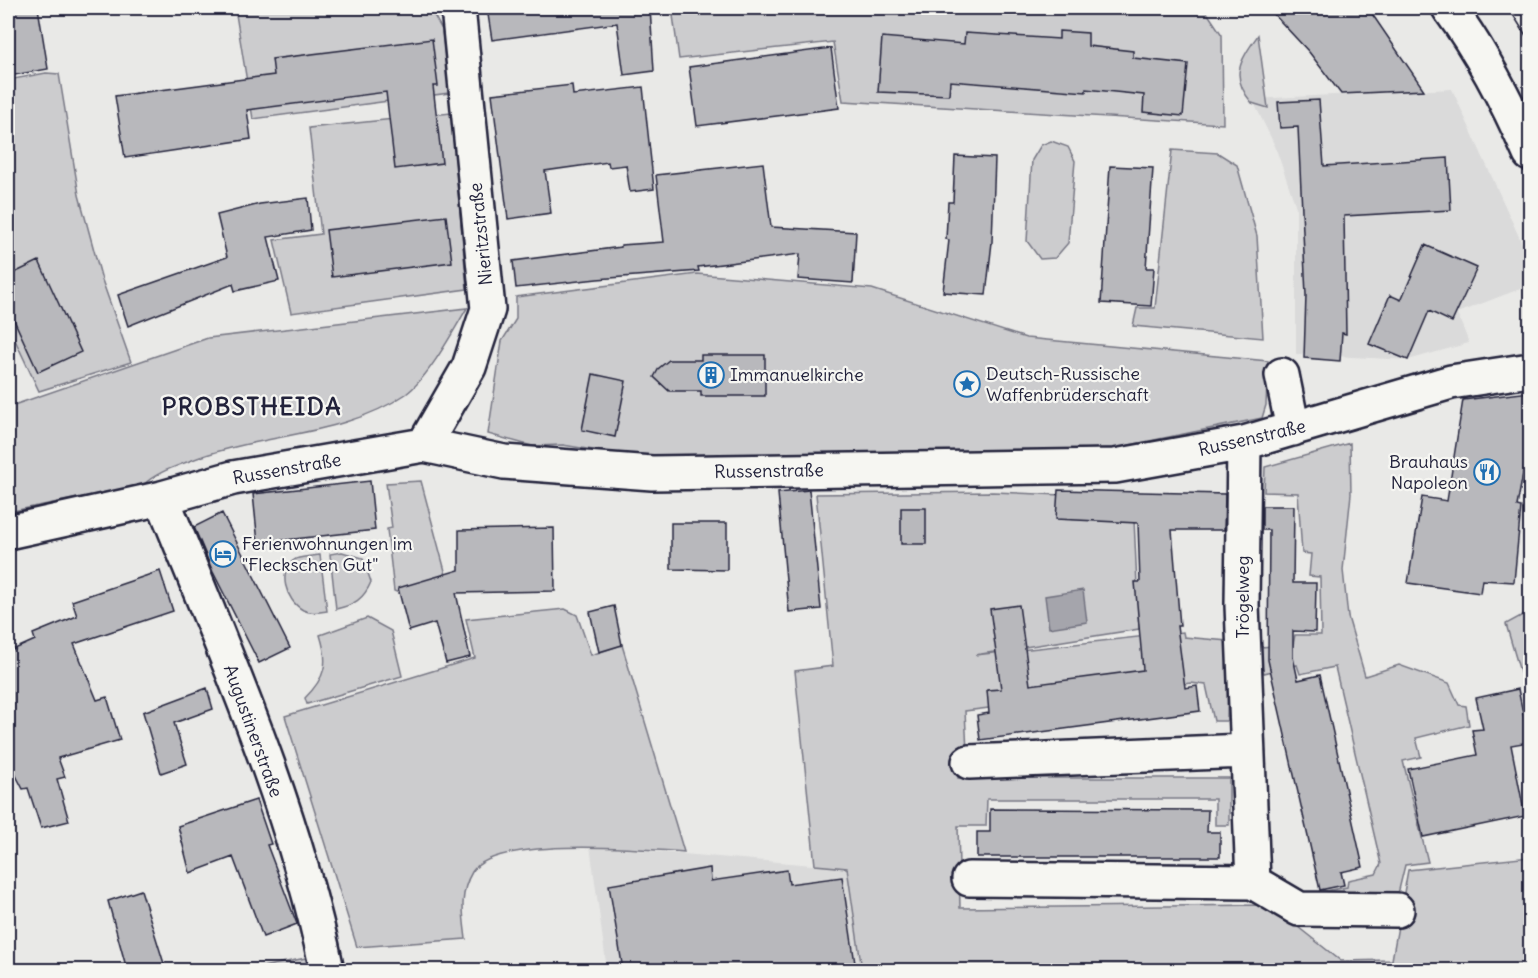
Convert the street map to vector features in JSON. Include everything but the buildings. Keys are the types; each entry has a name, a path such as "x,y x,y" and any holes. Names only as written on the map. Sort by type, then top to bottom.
{"street":[{"name":"Nieritzstraße","path":"424,446 469,367 488,309 458,8"},
{"path":"1449,8 1504,96 1530,154"},
{"name":"Russenstraße","path":"8,532 162,498 233,477 424,446 504,462 652,473 1115,466 1244,443 1451,382 1530,370"},
{"path":"1282,375 1293,429"},
{"name":"Trögelweg","path":"1244,443 1242,605 1253,882"},
{"name":"Augustinerstraße","path":"162,498 261,749 290,832 327,970"},
{"path":"969,762 1246,751"},
{"path":"969,879 1253,882 1299,909 1397,910"}],"shaded area":[{"path":"235,8 430,8 442,30 449,93 253,119"},
{"path":"672,8 1204,8 1222,35 1223,124 843,101 833,42 679,59"},
{"path":"1258,35 1268,108 1252,103 1241,85 1239,76 1242,61"},
{"path":"46,73 59,74 79,195 102,280 131,362 39,391 8,325 8,80"},
{"path":"1452,89 1530,261 1530,285 1457,313 1469,343 1408,360 1296,354 1296,207 1275,146 1252,99"},
{"path":"451,113 467,289 291,313 274,240 321,234 309,128"},
{"path":"1051,141 1068,147 1075,161 1068,243 1055,258 1040,259 1027,241 1032,160 1041,145"},
{"path":"1172,150 1218,153 1237,165 1257,236 1263,338 1133,326 1137,308 1155,308"},
{"path":"697,274 872,289 1026,338 1268,361 1266,405 1262,418 1115,448 666,462 563,445 532,446 488,434 502,341 516,319 516,297"},
{"path":"467,308 423,377 406,394 381,408 327,427 214,453 164,471 143,485 8,512 8,407 208,338"},
{"path":"1350,443 1351,494 1343,570 1348,617 1365,676 1399,665 1449,683 1459,705 1466,706 1469,725 1416,738 1421,757 1403,761 1428,862 1405,865 1397,898 1318,897 1320,892 1347,887 1348,880 1376,874 1381,864 1335,667 1300,674 1297,665 1264,673 1259,658 1260,647 1293,645 1295,635 1321,635 1320,577 1309,576 1311,554 1302,553 1298,493 1264,492 1265,467"},
{"path":"421,481 457,616 394,591 387,529 392,528 386,483"},
{"path":"993,492 1133,498 1139,629 975,655 1183,632 1184,637 1228,641 1227,721 1214,721 1206,685 1191,683 965,711 967,752 957,753 958,778 1229,778 1229,825 1215,825 1215,799 987,799 986,826 958,826 960,908 1270,905 1341,961 1392,960 1408,870 1530,857 1530,970 862,970 847,868 815,865 795,671 833,666 816,494"},
{"path":"342,552 363,558 371,582 358,600 336,609 330,554"},
{"path":"320,555 327,611 309,612 297,606 288,593 286,570 296,559"},
{"path":"1083,590 1087,622 1049,628 1045,596"},
{"path":"565,609 577,615 591,655 622,645 684,852 571,847 509,853 486,861 472,872 468,880 463,905 466,939 357,947 285,716 475,658 466,619"},
{"path":"1530,611 1530,706 1506,624"},
{"path":"367,618 391,631 402,676 307,704 305,698 317,683 324,669 323,645 320,635"},
{"path":"590,846 847,868 862,970 607,970"},
{"path":"306,958 308,970 248,970"}],"tram line":[{"path":"1509,8 1530,42"}],"place":[{"name":"Immanuelkirche","path":"711,375"},
{"name":"Deutsch-Russische Waffenbrüderschaft","path":"967,384"},
{"name":"Brauhaus Napoleon","path":"1487,472"},
{"name":"Ferienwohnungen im \"Fleckschen Gut\"","path":"223,554"}],"district":[{"name":"PROBSTHEIDA","path":"252,407"}]}
